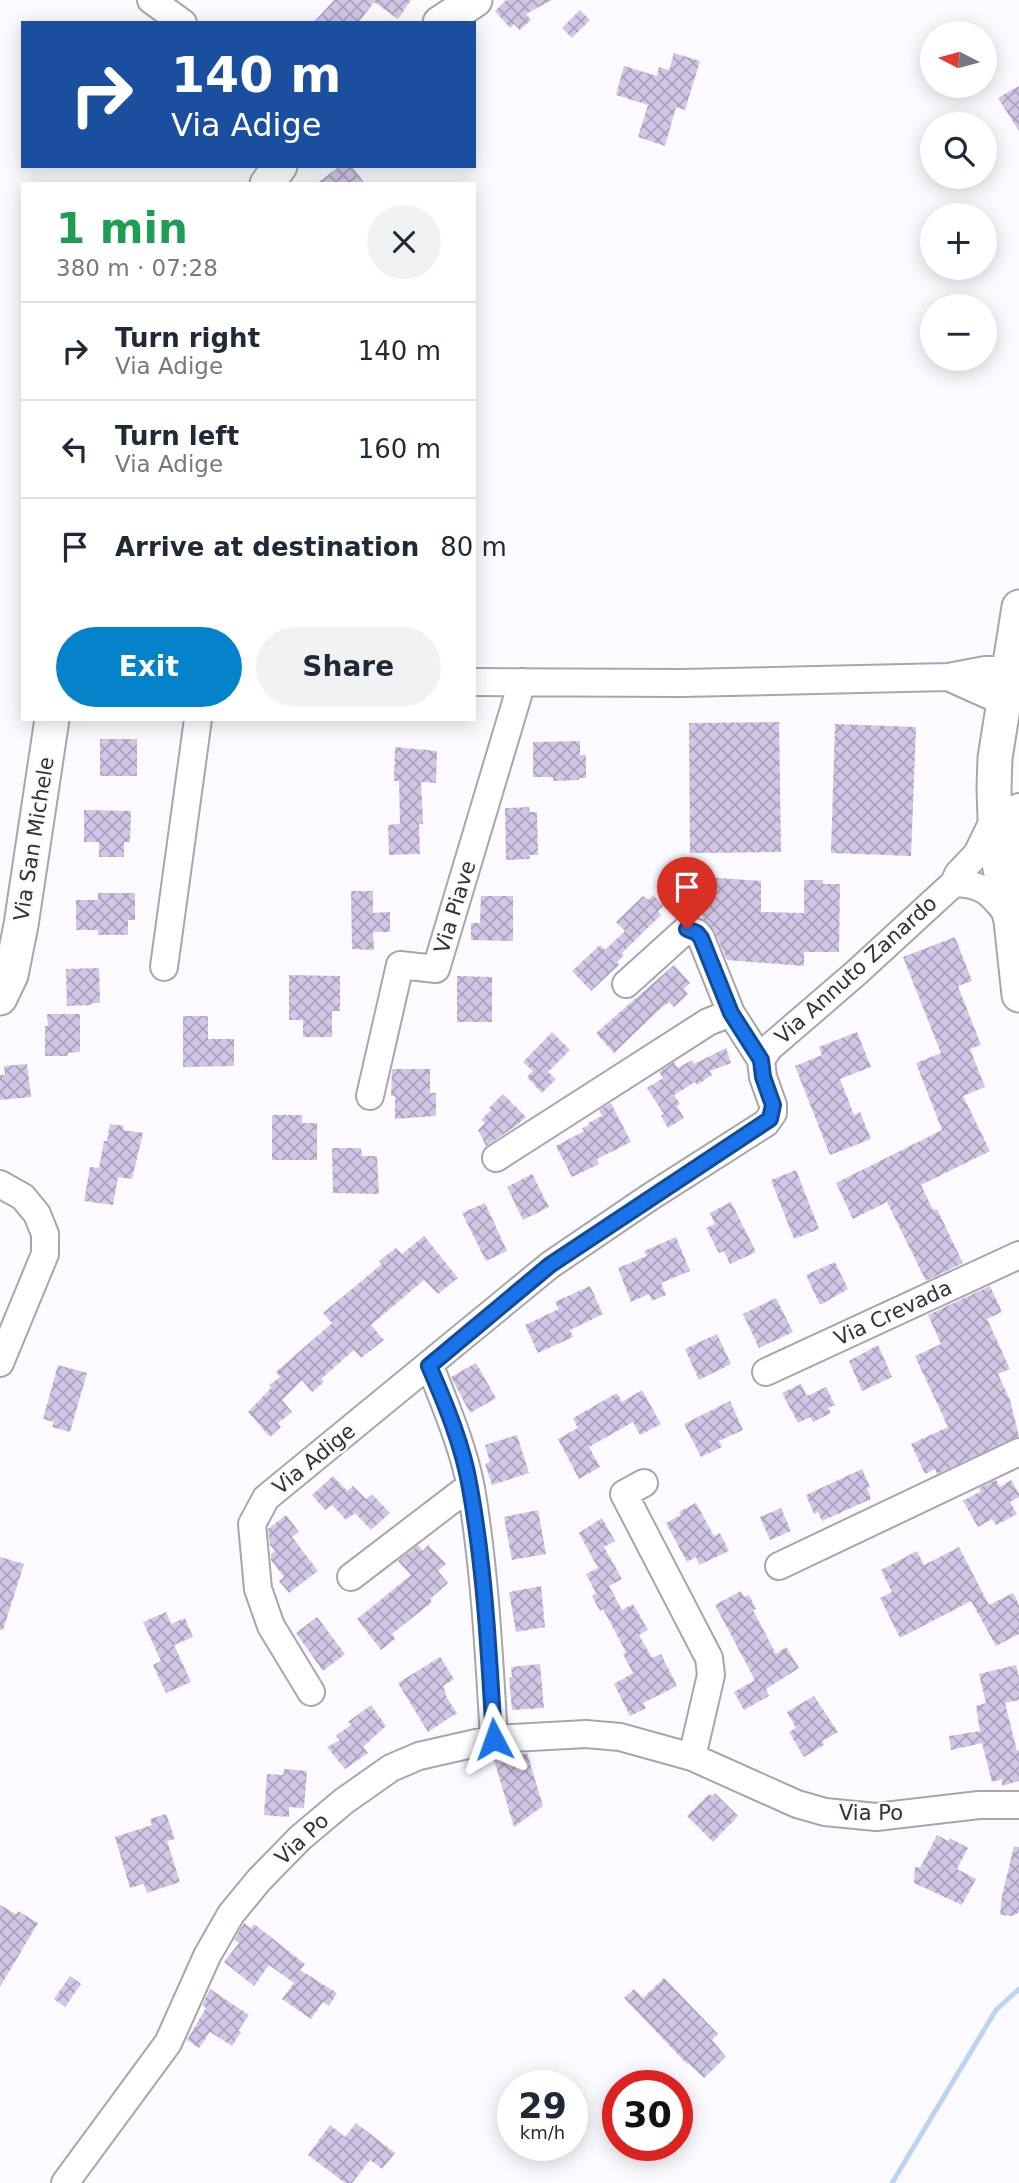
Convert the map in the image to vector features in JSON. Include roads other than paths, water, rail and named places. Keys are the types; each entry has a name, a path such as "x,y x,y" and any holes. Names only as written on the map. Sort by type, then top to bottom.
{"main road":[{"path":"443,21 475,0"},
{"path":"1019,607 995,758 1010,821 1010,851 1006,874 1019,995"},
{"path":"1004,696 1010,754 1019,768"},
{"name":"Via San Michele","path":"0,998 11,975 21,925 52,721"}],"street":[{"path":"151,0 180,21"},
{"path":"476,682 682,683 948,677 988,695 1004,696"},
{"name":"Via Piave","path":"370,1096 400,965 436,969 522,682"},
{"path":"164,967 198,721"},
{"name":"Via Annuto Zanardo","path":"761,1060 769,1048 954,883 958,874 1010,821"},
{"name":"Via Annuto Zanardo","path":"954,883 973,883 982,887 1010,917"},
{"name":"Via Adige","path":"311,1692 271,1626 258,1589 252,1524 266,1498 550,1265 766,1123 773,1113 761,1060 731,1013 697,933 687,929 626,984"},
{"path":"496,1158 708,1022 731,1013"},
{"path":"0,1184 23,1197 37,1214 44,1234 45,1254 0,1363"},
{"name":"Via Crevada","path":"766,1372 1019,1255"},
{"path":"429,1366 453,1425 470,1486 486,1613 494,1739"},
{"path":"779,1566 1019,1452"},
{"path":"644,1483 624,1494 709,1658 711,1675 692,1757"},
{"path":"351,1577 470,1486"},
{"name":"Via Po","path":"65,2183 168,2043 207,1956 231,1914 259,1880 335,1809 391,1768 419,1756 494,1739 586,1734 620,1737 692,1757 797,1804 836,1814 876,1817 979,1805 1019,1805"}],"waterway":[{"path":"892,2183 996,2010 1019,1989"}]}
